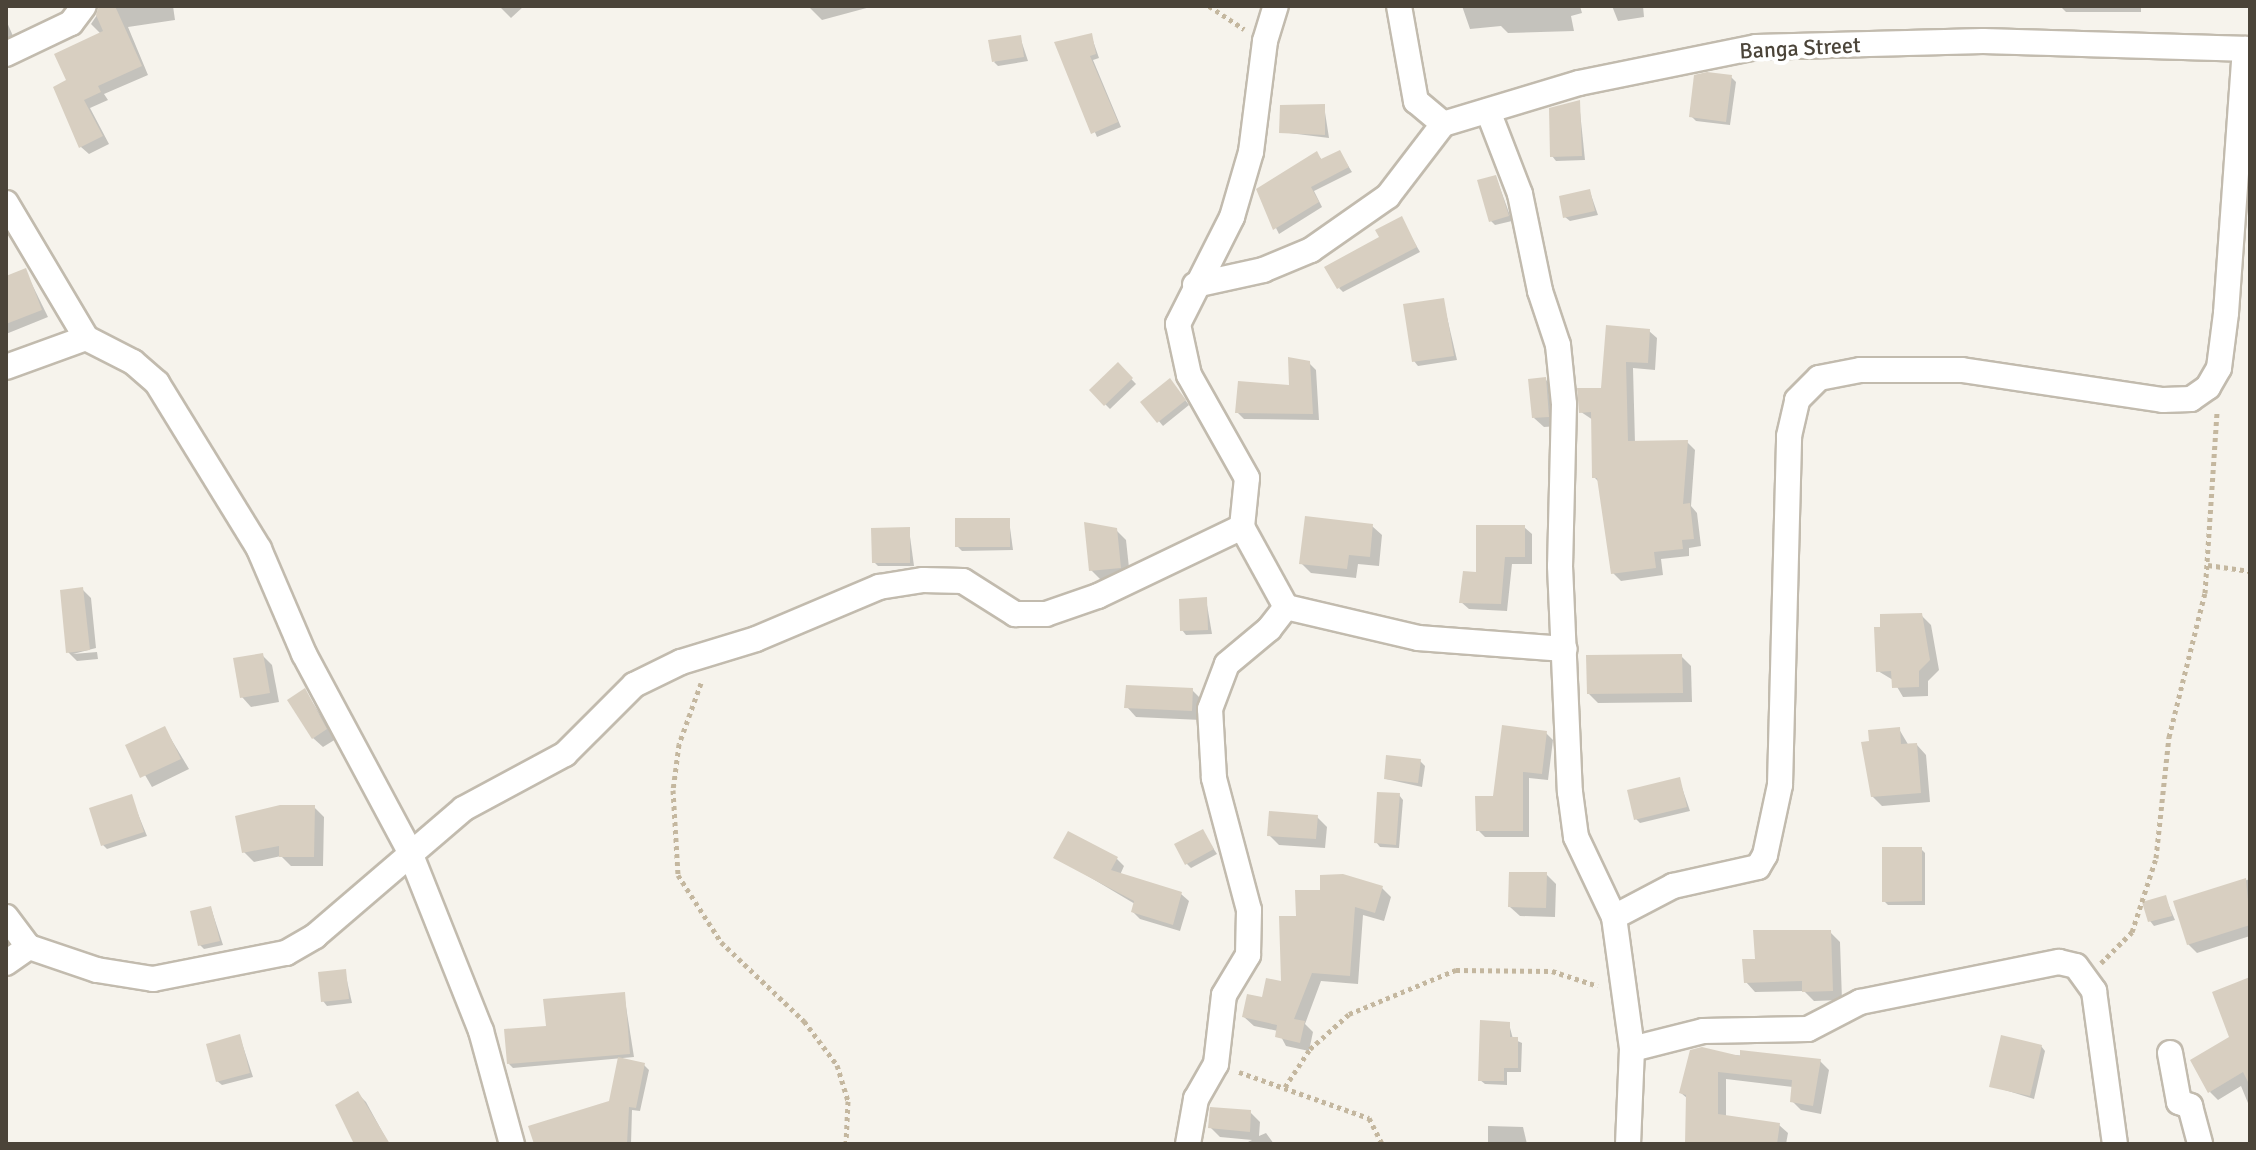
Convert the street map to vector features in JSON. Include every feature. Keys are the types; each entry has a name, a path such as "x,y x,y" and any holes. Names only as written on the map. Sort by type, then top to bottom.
{"street":[{"path":"6,54 71,23 84,6"},
{"path":"1276,6 1265,41 1251,152 1232,217 1178,324 1180,347 1201,401 1247,478 1242,527 1286,607 1418,638 1565,649"},
{"path":"1195,285 1263,270 1311,250 1388,196 1443,124 1416,101 1399,6"},
{"name":"Banga Street","path":"1443,124 1579,83 1756,47 1983,41 2248,49"},
{"path":"1614,917 1673,886 1758,867 1765,855 1780,785 1789,436 1797,400 1819,378 1889,368 1962,370 2163,400 2191,399 2208,387 2219,368 2248,49"},
{"path":"1488,111 1520,194 1540,291 1558,345 1564,404 1560,566 1576,837 1614,917 1632,1049 1628,1144"},
{"path":"6,203 86,338 133,362 157,383 212,465 409,850 481,1031 512,1144"},
{"path":"6,367 86,338"},
{"path":"6,917 29,947 97,970 153,979 286,953 315,936 409,850 463,809 565,754 634,685 712,652 756,639 879,587 923,580 963,581 1015,614 1046,614 1098,596 1242,527"},
{"path":"1188,1144 1196,1099 1216,1064 1224,995 1248,955 1249,910 1214,778 1210,709 1227,664 1269,629 1286,607"},
{"path":"6,963 29,947"},
{"path":"1632,1049 1703,1031 1808,1029 1860,1002 2059,962 2076,966 2094,991 2115,1144"},
{"path":"2170,1053 2179,1102 2190,1106 2200,1144"}],"path":[{"path":"1209,6 1265,41"},
{"path":"2076,966 2103,963 2132,932 2156,858 2169,737 2208,565 2219,368"},
{"path":"2208,565 2250,571"},
{"path":"712,652 679,744 673,831 678,875 721,942 804,1021 837,1065 848,1101 846,1144"},
{"path":"1285,1087 1310,1049 1349,1014 1456,970 1552,971 1584,979 1627,1001"},
{"path":"1216,1064 1369,1118 1382,1144"}],"building":[{"path":"99,6 115,6 142,66 98,86 101,92 84,100 103,136 79,148 53,87 66,80 54,54 103,31 96,15"},
{"path":"1092,33 1096,54 1090,56 1118,122 1091,134 1054,42"},
{"path":"1021,35 1024,57 992,62 988,40"},
{"path":"1707,72 1732,75 1726,122 1689,117 1694,75"},
{"path":"1580,100 1582,156 1550,157 1549,108"},
{"path":"1325,104 1325,135 1279,133 1280,105"},
{"path":"1340,150 1349,167 1311,187 1319,202 1273,230 1256,189 1317,151 1321,159"},
{"path":"1496,175 1509,216 1489,222 1477,180"},
{"path":"1590,189 1595,211 1563,218 1559,196"},
{"path":"1402,216 1417,247 1337,289 1324,267 1379,237 1375,230"},
{"path":"26,268 42,310 6,324 6,276"},
{"path":"1444,298 1454,356 1412,362 1403,304"},
{"path":"1606,325 1650,329 1648,363 1626,362 1628,441 1688,440 1683,504 1690,503 1694,539 1682,540 1683,549 1654,552 1656,568 1611,574 1597,478 1592,478 1591,412 1579,413 1577,388 1601,388"},
{"path":"1288,357 1310,361 1313,414 1235,413 1238,381 1289,385"},
{"path":"1118,362 1133,378 1104,406 1089,390"},
{"path":"1546,377 1549,417 1532,418 1528,379"},
{"path":"1170,378 1186,400 1157,423 1140,402"},
{"path":"1305,516 1373,524 1370,557 1349,555 1347,569 1299,564"},
{"path":"955,518 1010,518 1010,547 955,547"},
{"path":"1084,522 1117,528 1121,568 1089,571"},
{"path":"1476,525 1525,525 1525,557 1505,557 1501,604 1459,603 1463,571 1476,572"},
{"path":"910,527 910,563 872,563 871,528"},
{"path":"83,587 90,650 66,653 60,590"},
{"path":"1207,597 1208,630 1180,631 1179,599"},
{"path":"1922,613 1930,660 1919,671 1919,687 1892,688 1891,671 1876,672 1874,627 1880,627 1880,614"},
{"path":"263,653 270,693 240,698 233,658"},
{"path":"1682,654 1683,693 1587,694 1586,655"},
{"path":"1126,685 1193,688 1192,711 1124,708"},
{"path":"305,688 327,729 312,739 287,700"},
{"path":"1502,725 1547,731 1542,774 1523,772 1523,831 1476,831 1475,796 1493,796"},
{"path":"165,726 181,759 140,778 125,745"},
{"path":"1900,727 1901,744 1917,743 1921,793 1871,797 1861,742 1869,741 1868,730"},
{"path":"1386,755 1421,759 1418,783 1384,779"},
{"path":"1680,777 1687,807 1634,820 1627,790"},
{"path":"1377,792 1400,793 1396,845 1374,843"},
{"path":"132,794 144,832 101,846 89,808"},
{"path":"280,805 315,805 314,857 279,857 279,846 242,853 235,816"},
{"path":"1269,811 1318,815 1316,839 1267,836"},
{"path":"1203,829 1214,849 1185,865 1174,844"},
{"path":"1068,831 1118,857 1111,870 1182,892 1173,925 1131,912 1134,901 1053,858"},
{"path":"1882,847 1922,847 1922,901 1882,902"},
{"path":"1509,872 1547,872 1546,908 1508,907"},
{"path":"1343,874 1383,886 1375,913 1355,907 1350,976 1312,973 1294,1019 1305,1021 1300,1043 1275,1037 1277,1025 1242,1017 1247,994 1262,997 1266,978 1281,981 1279,916 1296,916 1295,890 1320,890 1320,875"},
{"path":"2246,878 2250,925 2187,945 2173,901"},
{"path":"2166,895 2172,916 2148,922 2142,902"},
{"path":"211,906 220,941 198,946 190,911"},
{"path":"1753,930 1831,930 1833,991 1802,992 1802,981 1744,983 1742,959 1755,959"},
{"path":"346,969 349,999 321,1002 318,972"},
{"path":"2250,977 2250,1086 2243,1072 2208,1093 2190,1060 2229,1037 2212,992"},
{"path":"625,992 630,1054 507,1064 504,1029 546,1026 543,999"},
{"path":"1480,1020 1510,1022 1510,1037 1518,1037 1518,1068 1504,1068 1504,1081 1478,1081"},
{"path":"240,1034 250,1073 216,1082 206,1044"},
{"path":"2001,1035 2042,1045 2030,1096 1989,1087"},
{"path":"1702,1047 1740,1056 1740,1050 1821,1059 1813,1106 1790,1102 1792,1080 1718,1072 1718,1114 1780,1123 1777,1144 1685,1144 1686,1095 1679,1093 1690,1050"},
{"path":"618,1057 645,1063 636,1108 629,1107 627,1144 534,1144 528,1126 609,1101"},
{"path":"358,1091 390,1144 354,1144 335,1105"},
{"path":"1210,1107 1251,1110 1250,1132 1208,1128"}]}
